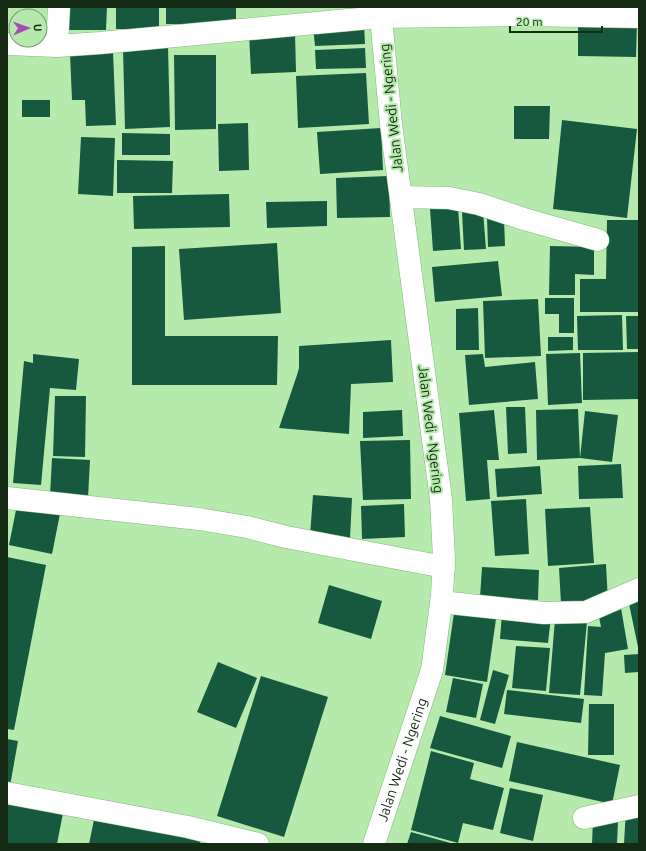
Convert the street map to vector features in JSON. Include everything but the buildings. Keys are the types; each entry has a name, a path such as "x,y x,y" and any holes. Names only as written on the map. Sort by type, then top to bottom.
{"street":[{"path":"57,46 59,7"},
{"path":"7,44 57,46 100,43 381,12 639,16"},
{"name":"Jalan Wedi - Ngering","path":"374,844 432,670 442,596 444,568 441,500 391,124 381,12"},
{"path":"401,197 449,198 479,204 524,219 598,240"},
{"path":"7,498 247,527 286,537 444,568"},
{"path":"441,602 544,613 586,612 639,589"},
{"path":"7,793 188,827 258,844"},
{"path":"584,818 639,806"}]}
